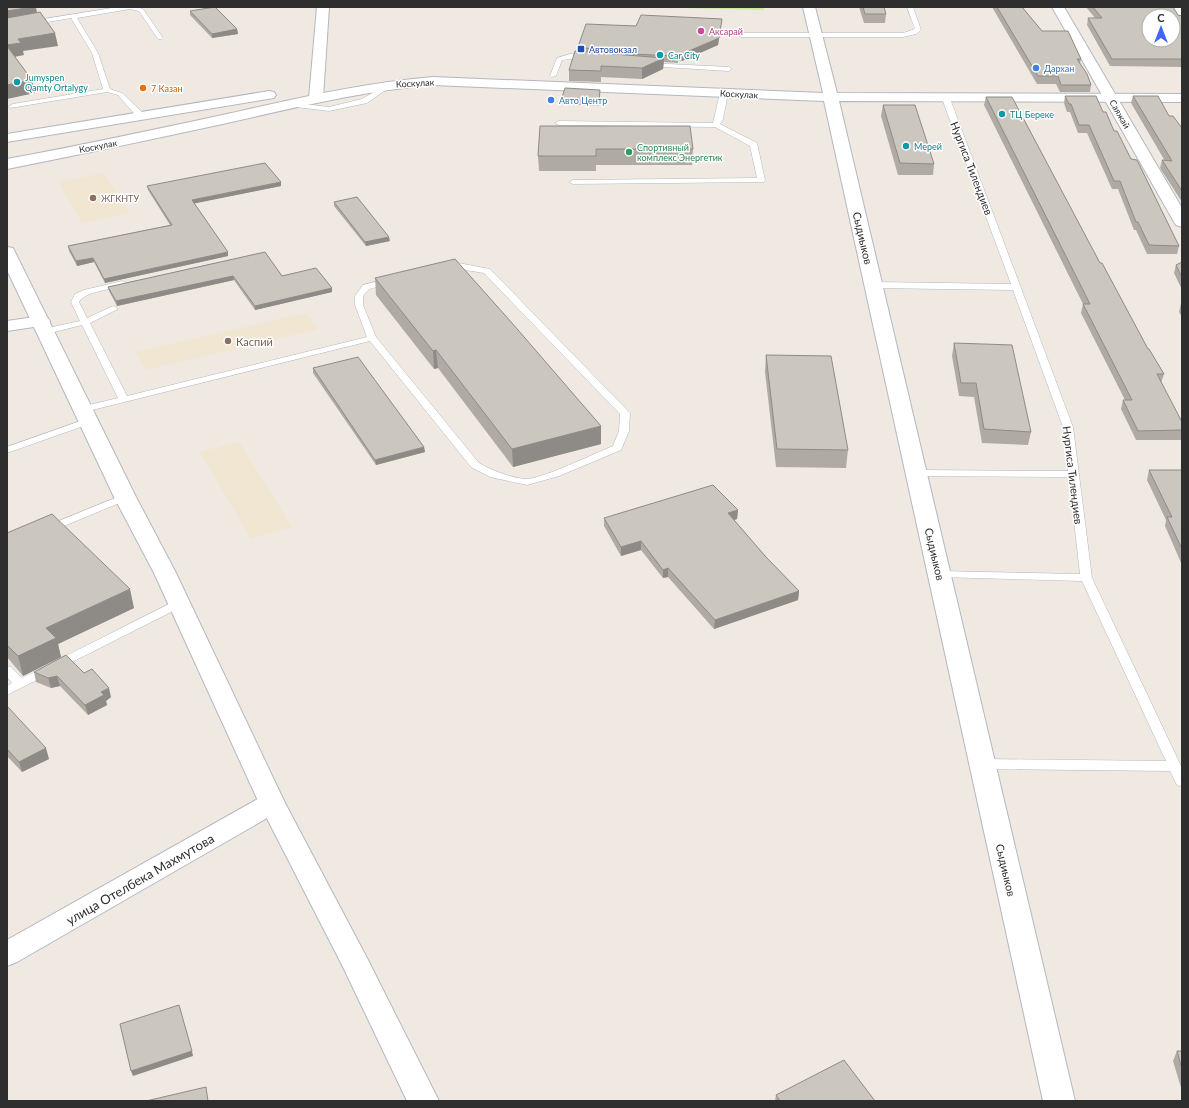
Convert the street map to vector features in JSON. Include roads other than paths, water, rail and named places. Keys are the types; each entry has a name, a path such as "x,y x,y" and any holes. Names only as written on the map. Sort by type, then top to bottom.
{"street":[{"path":"317,92 323,7"},
{"name":"Сыдиыков","path":"809,7 874,285 1059,1101"},
{"name":"Саяжай","path":"1058,7 1182,222"},
{"path":"1174,7 1182,18"},
{"name":"Коскулак","path":"7,164 119,142 288,104 317,92 376,76 439,72 553,76 830,94"},
{"name":"Коскулак","path":"7,138 140,115 317,92 433,82 724,93 830,94"},
{"path":"830,94 1182,98"},
{"path":"104,121 119,142"},
{"path":"8,255 179,603 272,803 357,966 423,1101"},
{"path":"7,326 44,326"},
{"name":"улица Отелбека Махмутова","path":"7,954 272,803"}],"lane":[{"path":"7,27 130,7 141,10 160,38"},
{"path":"741,34 903,35 914,33 918,30 910,7"},
{"path":"73,16 95,53 107,90"},
{"path":"553,76 559,59 570,56 599,60"},
{"path":"638,64 729,69"},
{"path":"288,104 330,109 364,101 389,85"},
{"path":"13,106 107,90 120,94 140,115"},
{"path":"716,125 719,119 724,93"},
{"name":"Нургиса Тилендиев","path":"945,96 1068,427 1086,578 1182,782"},
{"path":"560,122 716,125 754,145 761,180 573,182"},
{"path":"453,265 487,271 624,413 624,431 616,448 555,474 527,482 494,475 475,466 372,338 359,305 359,296 366,288 453,265"},
{"path":"124,400 75,302 78,296 87,292 133,282"},
{"path":"874,285 1017,287"},
{"path":"44,326 85,322 114,309"},
{"path":"7,450 124,400 372,338"},
{"path":"916,473 1073,474"},
{"path":"35,535 126,497"},
{"path":"939,574 1086,578"},
{"path":"7,691 179,603"},
{"path":"7,670 20,684"},
{"path":"982,764 1174,766"}],"place":[{"name":"Аксарай","path":"701,31"},
{"name":"Автовокзал","path":"581,49"},
{"name":"Car City","path":"660,55"},
{"name":"Дархан","path":"1036,68"},
{"name":"Jumyspen Qamty Ortalygy","path":"17,82"},
{"name":"7 Казан","path":"143,88"},
{"name":"Авто Центр","path":"551,100"},
{"name":"ТЦ Береке","path":"1002,114"},
{"name":"Мерей","path":"906,146"},
{"name":"Спортивный комплекс Энергетик","path":"629,152"},
{"name":"ЖГКНТУ","path":"93,198"},
{"name":"Каспий","path":"228,341"}]}
